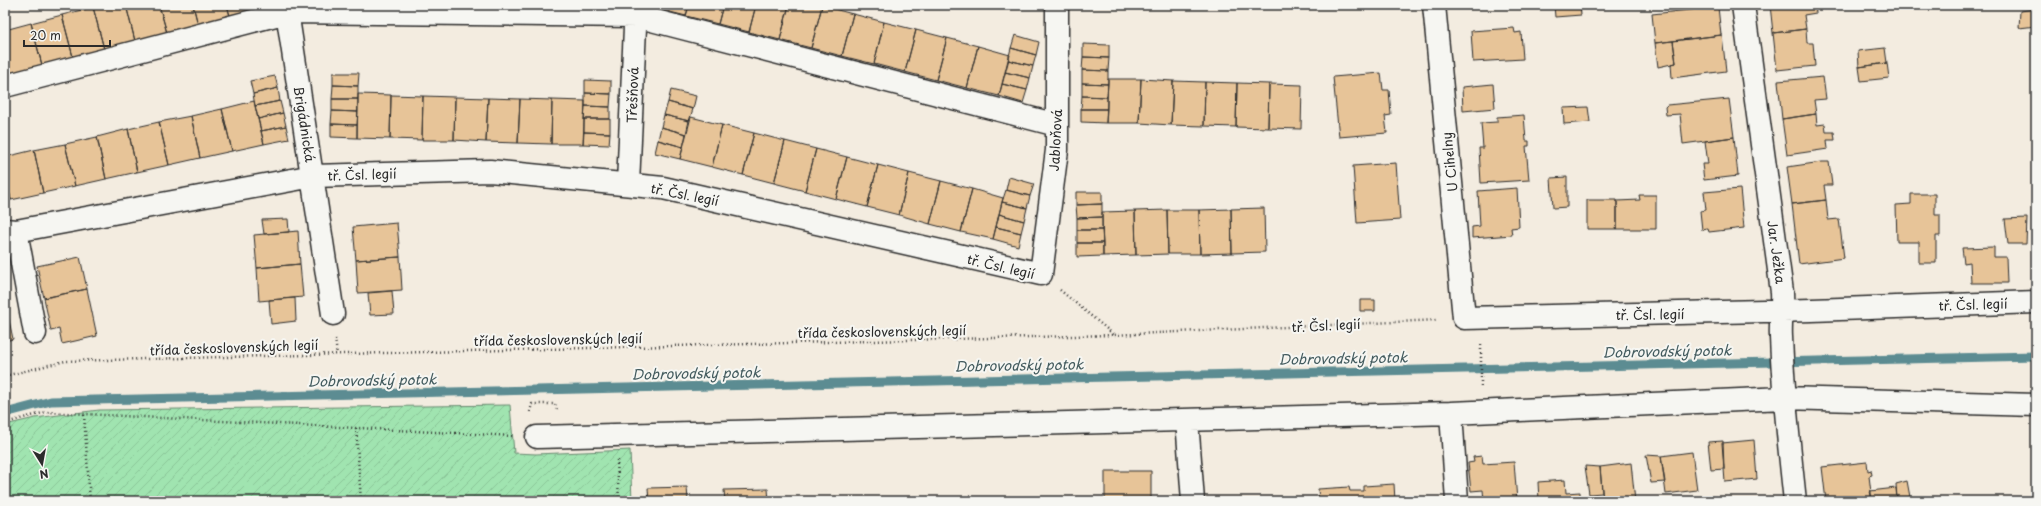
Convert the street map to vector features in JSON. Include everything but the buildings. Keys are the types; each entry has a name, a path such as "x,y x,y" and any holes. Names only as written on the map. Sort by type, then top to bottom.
{"street":[{"name":"Jabloňová","path":"1040,274 1057,150 1057,5"},
{"name":"U Cihelny","path":"1434,5 1464,318"},
{"name":"Jar. Ježka","path":"1743,5 1781,280 1783,311 1780,335 1784,398 1795,501"},
{"path":"5,86 286,8 636,10 1057,125"},
{"name":"Brigádnická","path":"286,8 333,314"},
{"name":"Třešňová","path":"628,184 636,10"},
{"name":"tř. Čsl. legií","path":"10,231 313,176 490,171 628,184 671,190 1040,274"},
{"path":"10,231 35,333"},
{"name":"tř. Čsl. legií","path":"1464,318 1783,311 2036,302"},
{"path":"537,437 1451,413 1784,398 2036,405"},
{"path":"1451,413 1457,501"},
{"path":"1187,420 1193,501"}],"path":[{"name":"tř. Čsl. legií","path":"1040,274 1113,335 1464,318"},
{"name":"třída československých legií","path":"5,376 65,362 1113,335"},
{"path":"1481,346 1481,381"},
{"path":"5,423 46,412 537,437"},
{"path":"84,415 90,501"},
{"path":"356,428 361,501"},
{"path":"616,435 619,501"}],"green space":[{"path":"510,405 514,453 536,454 630,450 632,501 5,501 5,425 35,418 99,410"}],"waterway":[{"name":"Dobrovodský potok","path":"5,413 51,401 2036,356"}]}
